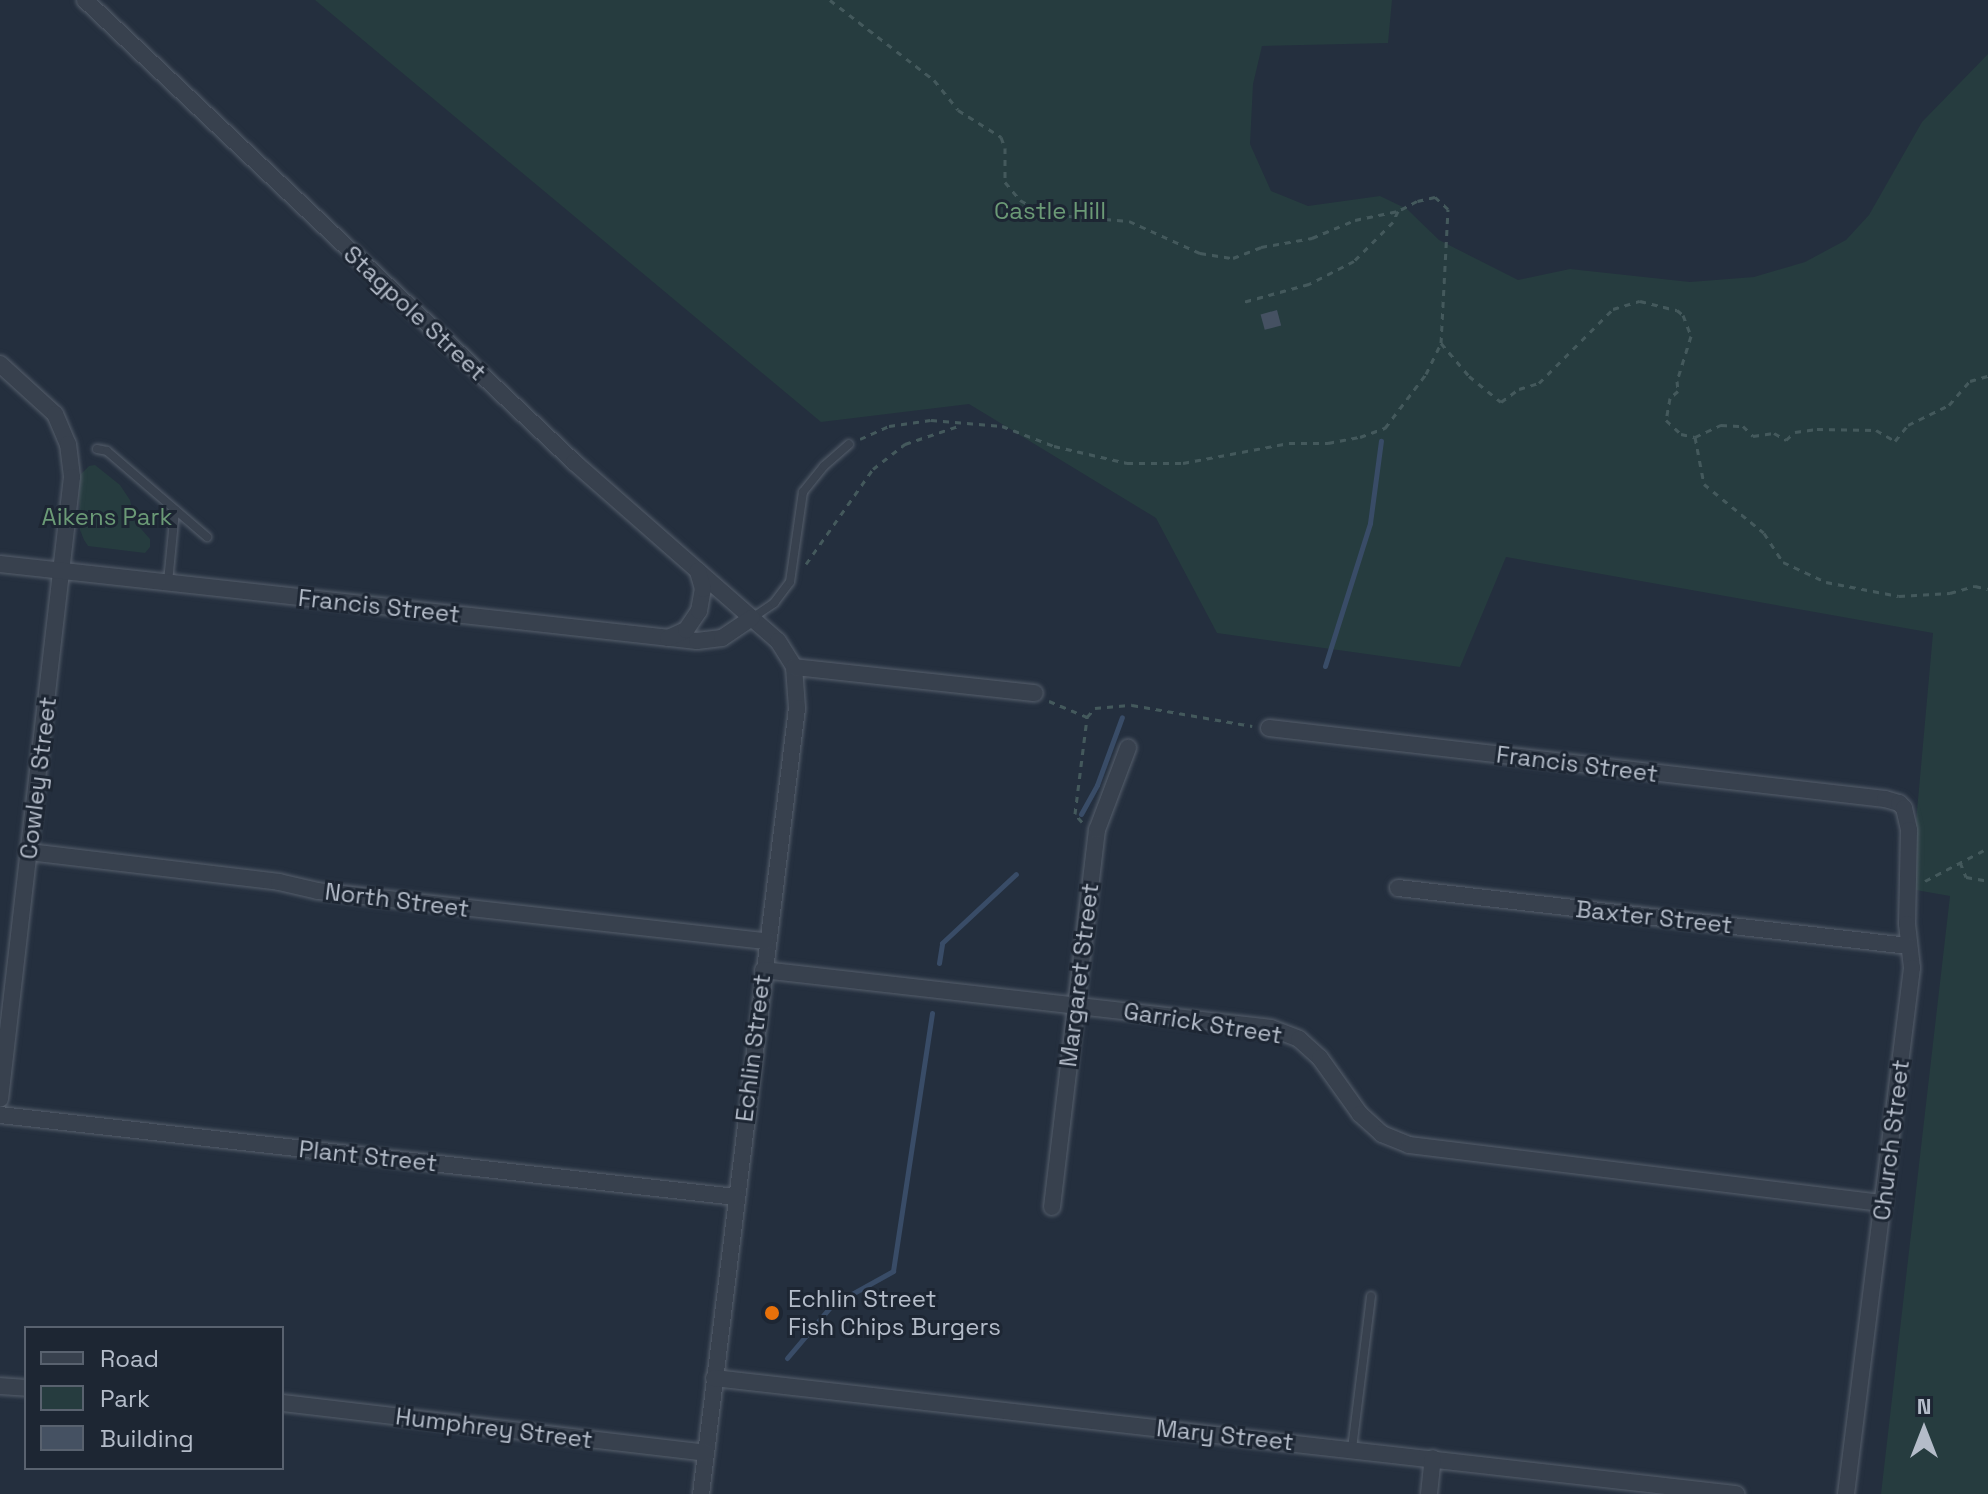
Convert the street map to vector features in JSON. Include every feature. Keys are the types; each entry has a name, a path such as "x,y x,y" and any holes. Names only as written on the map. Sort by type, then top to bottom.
{"street":[{"name":"Stagpole Street","path":"85,0 563,452 752,618"},
{"name":"Cowley Street","path":"0,364 55,414 71,458 62,571 0,1099"},
{"name":"Francis Street","path":"0,564 666,639 697,641 722,638 752,618"},
{"path":"666,639 686,630 695,621 703,600 698,571"},
{"path":"752,618 778,641 794,667 1035,693"},
{"name":"Echlin Street","path":"701,1494 766,941 797,708 794,667"},
{"name":"Francis Street","path":"1269,728 1885,799"},
{"name":"Margaret Street","path":"1052,1207 1097,830 1128,748"},
{"name":"Church Street","path":"1846,1494 1912,968 1907,814 1899,803 1885,799"},
{"name":"North Street","path":"29,852 279,882 318,891 766,941"},
{"name":"Baxter Street","path":"1398,888 1909,946"},
{"name":"Garrick Street","path":"763,970 1249,1025 1299,1039 1320,1058 1360,1114 1382,1134 1409,1145 1883,1203"},
{"name":"Plant Street","path":"0,1115 736,1197"},
{"name":"Mary Street","path":"714,1378 1736,1494"},
{"path":"0,1386 24,1388"},
{"name":"Humphrey Street","path":"284,1403 706,1453"},
{"path":"1429,1494 1433,1458"}],"lane":[{"path":"752,618 774,603 790,582 803,492 824,466 849,444"},
{"path":"97,449 107,451 207,537"},
{"path":"168,583 175,510"},
{"path":"1352,1449 1371,1296"}],"path":[{"path":"830,0 934,80 958,110 1001,137 1005,148 1005,182 1020,200 1045,214 1129,221 1200,253 1233,258 1261,247 1312,238 1355,220 1398,211 1435,197 1448,209 1441,343 1426,374 1385,428 1328,443 1289,443 1183,463 1127,463 1066,449 1002,426 931,420 889,426 849,444"},
{"path":"1243,302 1309,284 1354,261 1393,222 1398,211"},
{"path":"1441,343 1469,376 1501,402 1519,389 1539,383 1613,309 1640,301 1683,315 1691,336 1683,370 1677,381 1678,391 1670,398 1666,420 1681,434 1695,437 1721,425 1743,426 1753,436 1768,432 1786,440 1790,435 1817,429 1876,430 1895,441 1908,425 1949,405 1970,381 1988,376"},
{"path":"790,582 814,555 873,469 905,444 965,423"},
{"path":"1695,437 1704,484 1764,533 1783,562 1826,582 1899,596 1950,593 1975,586 1988,589"},
{"path":"1035,693 1087,717"},
{"path":"1097,830 1075,814 1087,717 1095,708 1132,705 1269,728"},
{"path":"1910,889 1988,848"},
{"path":"1960,862 1966,877 1988,881"}],"green space":[{"name":"Castle Hill","path":"315,0 1392,0 1388,43 1262,46 1253,84 1250,144 1271,191 1308,206 1380,196 1407,209 1439,240 1518,280 1570,269 1690,282 1754,277 1805,262 1846,240 1869,215 1922,122 1988,54 1988,1494 1881,1494 1950,896 1910,889 1933,633 1506,557 1460,667 1217,633 1156,518 969,404 821,422"},
{"name":"Aikens Park","path":"95,465 120,485 130,500 135,522 150,539 150,547 145,553 88,546 84,540 80,530 79,476 89,466"}],"building":[{"path":"1277,310 1281,325 1265,330 1261,314"}],"waterway":[{"path":"1325,666 1370,523 1381,441"},
{"path":"1081,814 1097,785 1122,717"},
{"path":"939,963 942,943 1016,874"},
{"path":"787,1358 832,1305 893,1271 932,1013"}],"place":[{"name":"Echlin Street Fish Chips Burgers","path":"772,1313"}]}
